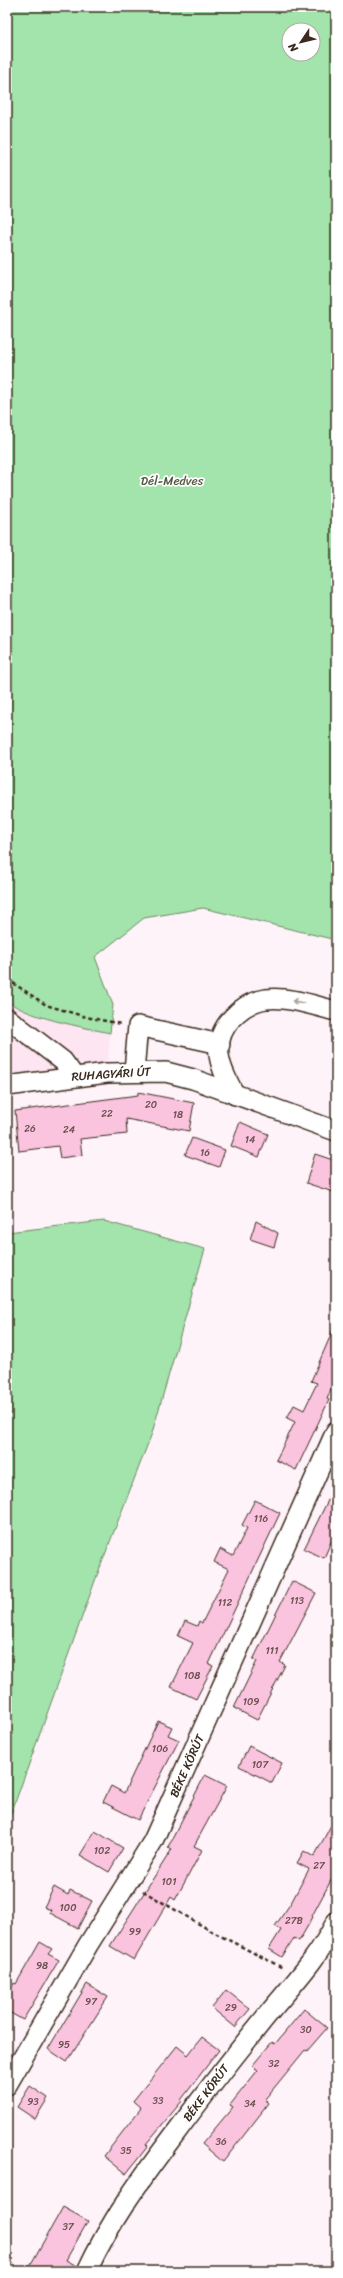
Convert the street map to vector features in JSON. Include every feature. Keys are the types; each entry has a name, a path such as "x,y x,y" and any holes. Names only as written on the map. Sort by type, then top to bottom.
{"street":[{"path":"235,1095 222,1070 219,1054 224,1030 236,1013 245,1006 267,999 296,1001 336,1011"},
{"path":"7,1018 63,1062 74,1076"},
{"path":"134,1071 138,1026 220,1044"},
{"name":"RUHAGYÁRI ÚT","path":"7,1086 74,1076 134,1071 166,1072 193,1078 235,1095 336,1131"},
{"name":"BÉKE KÖRÚT","path":"7,2085 164,1819 336,1431"},
{"name":"BÉKE KÖRÚT","path":"87,2271 115,2218 154,2162 219,2075 274,2007 301,1977 336,1922"}],"path":[{"path":"7,978 46,1005 86,1017 138,1026"},
{"path":"128,1882 213,1932 301,1977"}],"shaded area":[{"path":"7,999 10,1004 28,1013 110,1033 108,1066 7,1080"}],"green space":[{"name":"Dél-Medves","path":"7,7 336,7 336,940 203,908 144,918 95,957 113,1005 110,1033 71,1025 39,1016 14,1005 7,999"},
{"path":"104,1221 205,1249 152,1433 96,1578 7,1825 7,1232"}],"building":[{"path":"138,1092 194,1103 189,1131 126,1119 127,1134 80,1139 82,1155 60,1158 58,1146 19,1151 15,1111 138,1095"},
{"path":"240,1122 268,1134 259,1157 231,1146"},
{"path":"192,1138 225,1150 219,1167 185,1155"},
{"path":"315,1154 336,1161 336,1183 333,1192 306,1183"},
{"path":"256,1221 278,1233 274,1247 250,1239"},
{"path":"336,1323 336,1377 327,1399 329,1400 296,1470 276,1460 295,1422 287,1418 294,1405 304,1410 317,1383 311,1381"},
{"path":"336,1484 336,1530 324,1558 304,1549"},
{"path":"255,1500 280,1513 209,1664 213,1666 196,1699 171,1687 193,1643 178,1636 185,1621 197,1626 199,1621 202,1623 229,1569 214,1562 220,1549 233,1556 247,1528 242,1525"},
{"path":"292,1581 316,1593 280,1662 285,1665 257,1720 234,1708 257,1661 253,1660"},
{"path":"158,1721 172,1727 168,1735 179,1740 138,1820 103,1802 111,1786 124,1793"},
{"path":"249,1746 282,1763 272,1783 239,1766"},
{"path":"205,1775 227,1786 194,1846 202,1850 175,1900 171,1897 134,1960 110,1946 172,1849 168,1847"},
{"path":"336,1816 336,1871 299,1941 294,1938 282,1957 269,1949 281,1930 275,1926 291,1903 309,1869 297,1863 304,1851 314,1857"},
{"path":"95,1831 123,1848 109,1872 80,1855"},
{"path":"54,1887 68,1895 70,1890 92,1901 78,1928 50,1913 51,1910 44,1907"},
{"path":"40,1942 52,1949 48,1954 59,1960 23,2020 7,2011 7,1996 14,1983 16,1984"},
{"path":"87,1984 108,1997 67,2062 48,2049"},
{"path":"226,1990 250,2009 235,2027 212,2008"},
{"path":"304,2009 327,2028 307,2051 305,2050 265,2099 269,2103 223,2162 202,2144 233,2107 230,2105 258,2070 252,2066 272,2042 275,2044"},
{"path":"202,2037 219,2050 181,2100 182,2101 146,2144 148,2146 126,2174 104,2156 141,2108 133,2101 177,2046 188,2055"},
{"path":"30,2086 48,2098 35,2119 17,2107"},
{"path":"63,2207 88,2221 66,2260 77,2266 76,2271 27,2271"}]}
